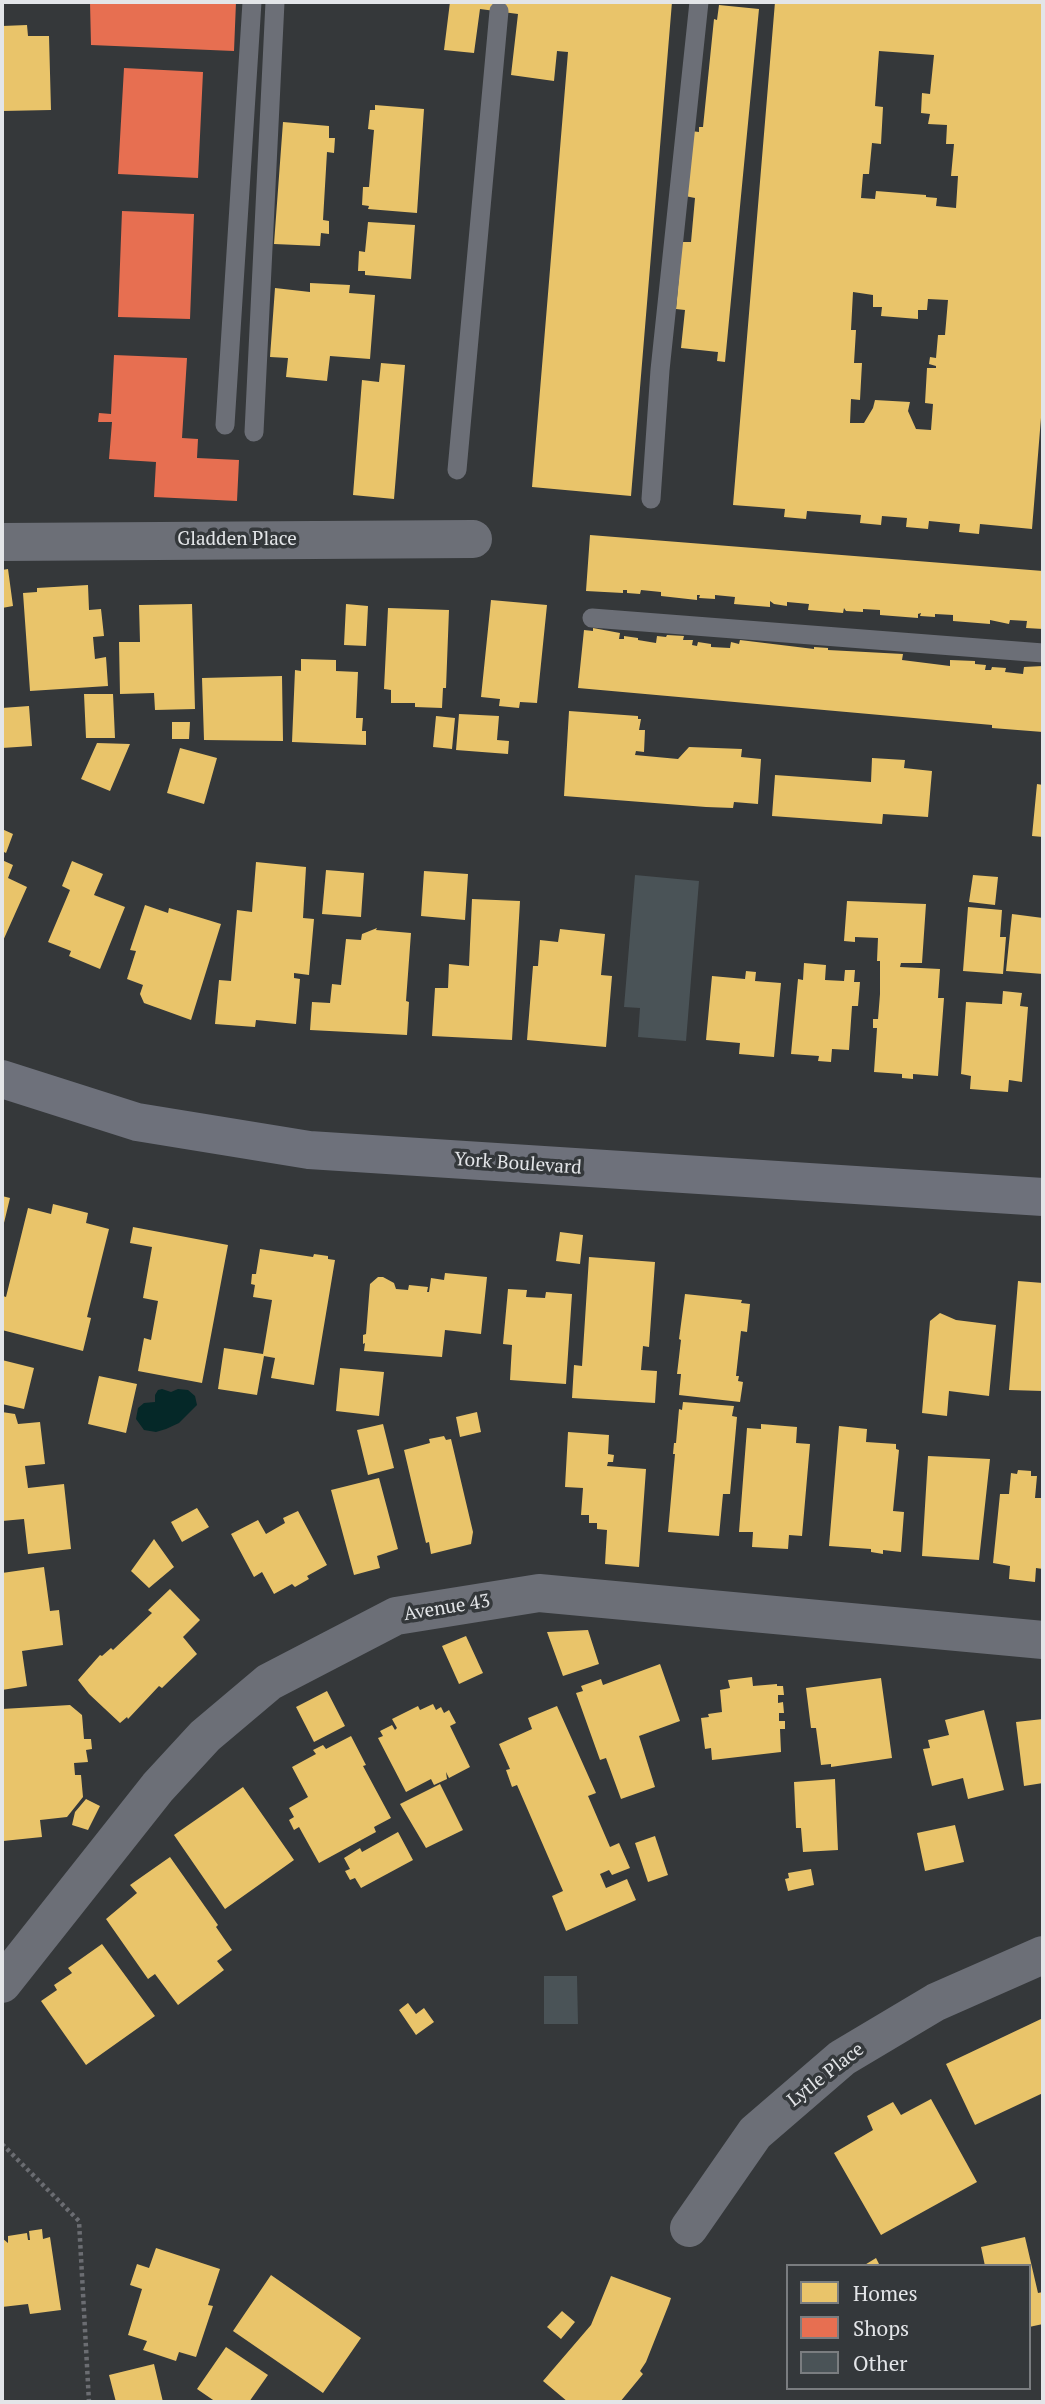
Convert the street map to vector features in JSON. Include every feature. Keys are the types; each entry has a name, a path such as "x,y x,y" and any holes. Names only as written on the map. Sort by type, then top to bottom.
{"street":[{"name":"Gladden Place","path":"2,542 473,539"},
{"name":"York Boulevard","path":"2,1079 137,1122 309,1150 1043,1197"},
{"name":"Avenue 43","path":"2,1984 158,1787 205,1736 269,1682 396,1616 539,1593 1043,1640"},
{"name":"Lytle Place","path":"689,2228 755,2133 842,2058 936,2002 1043,1955"}],"lane":[{"path":"225,425 252,2"},
{"path":"254,432 275,2"},
{"path":"651,499 660,370 699,2"},
{"path":"457,470 499,11"},
{"path":"592,618 1043,653"}],"path":[{"path":"2,2144 79,2221 89,2402"}],"water":[{"path":"162,1389 171,1392 178,1389 188,1390 195,1396 197,1405 179,1423 156,1432 144,1430 136,1419 138,1408 144,1403 155,1402 155,1395"}],"building: Homes":[{"path":"450,2 672,2 631,496 532,487 568,52 557,51 554,81 511,75 518,14 480,9 474,53 444,50"},
{"path":"775,2 1043,2 1043,393 1032,529 980,524 979,534 959,532 960,524 929,521 928,529 906,527 907,518 882,516 881,525 860,523 861,515 807,511 806,519 784,517 785,509 733,505","holes":["879,51 934,55 930,94 922,93 921,113 930,114 928,124 947,125 946,144 954,144 951,176 958,176 956,208 936,206 937,198 926,195 876,191 875,199 861,198 863,174 869,174 872,143 881,144 883,107 875,106","853,292 873,295 873,307 882,307 881,316 918,319 918,310 927,310 928,299 948,300 945,335 938,335 936,358 930,357 929,364 936,368 927,368 925,403 933,404 931,430 916,429 908,411 910,402 875,400 864,423 850,423 851,399 860,400 862,363 854,363 856,330 851,330"]},
{"path":"719,5 759,9 725,362 717,361 718,352 681,348 685,310 676,309 682,242 691,242 695,198 685,196 691,131 699,132 699,127 703,127 714,19 717,20"},
{"path":"27,25 28,36 49,36 51,110 2,111 2,26"},
{"path":"375,105 424,109 417,213 368,209 369,206 362,205 363,187 369,187 374,130 368,129 370,110 375,110"},
{"path":"283,122 329,126 329,138 335,138 334,153 327,152 323,220 329,221 329,234 321,233 320,246 274,244"},
{"path":"368,222 415,225 411,279 365,275 365,271 358,271 359,251 365,252"},
{"path":"310,283 350,285 349,293 375,295 370,359 330,356 327,381 286,377 288,358 270,357 275,288 310,292"},
{"path":"381,363 405,365 394,499 353,495 362,380 379,382"},
{"path":"590,535 1043,571 1043,629 1026,628 1027,621 1010,620 1009,624 990,620 990,624 953,621 953,615 920,616 921,613 918,618 880,615 880,610 863,609 863,612 846,611 844,608 843,613 808,610 809,604 787,602 787,606 770,601 770,607 734,604 735,597 715,595 715,599 699,598 700,595 697,595 697,600 661,596 661,592 641,590 640,594 627,593 627,590 623,590 623,593 586,591"},
{"path":"8,569 13,606 2,608 2,570"},
{"path":"88,585 89,610 101,609 104,636 93,637 95,659 106,657 108,686 30,691 23,593 37,592 37,588"},
{"path":"491,600 547,605 537,703 520,702 519,708 499,706 500,699 481,697"},
{"path":"192,604 195,709 155,710 154,693 120,694 119,642 140,642 139,605"},
{"path":"346,604 368,606 366,646 344,645"},
{"path":"388,608 449,610 446,688 443,688 442,708 415,707 415,703 391,703 391,690 384,689"},
{"path":"593,628 620,633 619,639 624,639 624,636 656,643 657,636 684,636 683,640 693,640 692,645 697,646 698,642 711,644 711,647 730,648 731,642 739,644 740,640 814,649 903,654 902,660 950,666 950,660 975,661 975,664 986,665 985,670 991,670 992,667 1006,668 1005,672 1023,674 1024,667 1043,666 1043,732 992,728 992,725 578,688 584,630 593,631"},
{"path":"301,659 336,660 336,671 358,672 356,718 363,718 362,731 366,731 366,745 292,742 295,670 301,671"},
{"path":"282,676 283,741 204,740 202,678"},
{"path":"84,694 113,694 115,738 86,738"},
{"path":"29,706 32,746 2,748 2,708"},
{"path":"569,711 638,716 638,719 641,719 639,730 645,730 644,752 636,751 635,755 678,759 689,747 742,749 741,757 761,759 758,804 734,802 733,808 706,807 564,796"},
{"path":"459,714 499,716 497,740 509,741 508,754 456,750"},
{"path":"436,716 455,718 452,749 433,747"},
{"path":"172,722 190,722 189,739 172,739"},
{"path":"97,743 130,744 110,791 81,779"},
{"path":"180,748 217,758 204,804 167,793"},
{"path":"872,758 905,760 904,768 932,771 928,817 883,814 882,824 772,816 775,775 871,782"},
{"path":"1037,784 1043,785 1043,837 1032,836"},
{"path":"2,829 13,834 6,853 2,851"},
{"path":"2,860 13,865 8,878 27,887 2,943"},
{"path":"72,861 103,874 94,895 125,907 100,969 69,956 71,951 48,942 70,890 62,886"},
{"path":"256,862 306,867 303,918 314,919 309,975 294,973 294,978 300,979 296,1024 256,1020 255,1027 215,1024 219,980 231,981 237,910 252,912"},
{"path":"326,870 364,873 361,917 322,914"},
{"path":"424,871 468,874 465,920 421,916"},
{"path":"973,875 998,877 995,905 969,902"},
{"path":"472,899 520,901 512,1040 432,1036 435,988 448,988 449,964 469,966"},
{"path":"847,901 926,904 922,963 901,963 900,967 940,969 938,998 944,998 938,1076 913,1074 913,1079 902,1078 902,1074 874,1072 877,1028 873,1028 873,1019 878,1019 880,994 878,938 855,937 855,942 844,941"},
{"path":"145,905 168,913 169,908 221,924 191,1020 144,1003 140,994 143,985 127,979 136,951 130,950"},
{"path":"968,907 1002,910 1000,937 1006,937 1003,974 963,971"},
{"path":"1012,914 1043,918 1043,974 1006,971"},
{"path":"377,928 376,930 411,933 406,1001 409,1002 407,1035 310,1030 312,1002 330,1003 332,984 341,985 346,939 361,940 362,934"},
{"path":"560,929 605,934 601,975 612,976 606,1047 527,1040 533,966 538,966 540,940 558,942"},
{"path":"804,963 826,965 825,980 844,981 845,970 855,970 854,982 860,982 858,1006 852,1006 849,1050 832,1049 831,1062 818,1061 819,1056 791,1054 798,979 803,980"},
{"path":"746,971 756,972 755,981 781,983 774,1057 739,1054 740,1043 706,1040 712,976 745,979"},
{"path":"1003,991 1022,993 1020,1006 1028,1007 1022,1082 1009,1080 1008,1092 970,1089 971,1076 961,1074 966,1002 1002,1004"},
{"path":"2,1196 10,1198 3,1227 2,1227"},
{"path":"53,1204 88,1213 86,1223 109,1229 87,1317 91,1318 83,1351 2,1330 3,1296 6,1297 28,1208 51,1214"},
{"path":"133,1227 228,1245 202,1383 138,1371 144,1338 151,1340 158,1301 143,1298 152,1247 130,1243"},
{"path":"560,1232 583,1235 580,1264 556,1261"},
{"path":"260,1249 313,1257 314,1254 328,1256 328,1259 335,1260 314,1385 271,1378 275,1358 264,1356 257,1395 218,1389 224,1348 263,1354 272,1300 253,1297 255,1285 251,1284 252,1274 256,1274"},
{"path":"589,1257 655,1262 649,1347 643,1346 641,1370 657,1371 655,1403 572,1398 574,1365 582,1366"},
{"path":"445,1273 487,1277 481,1334 445,1330 442,1357 364,1351 363,1335 366,1334 370,1284 378,1277 383,1277 394,1283 396,1289 408,1290 409,1285 428,1287 429,1292 431,1278 444,1280"},
{"path":"1018,1281 1043,1283 1043,1391 1009,1390"},
{"path":"508,1289 527,1290 526,1297 545,1298 546,1292 572,1294 566,1384 510,1380 512,1345 503,1344"},
{"path":"685,1294 742,1300 741,1303 750,1304 747,1332 741,1331 736,1376 739,1376 738,1381 743,1382 740,1402 679,1395 679,1339"},
{"path":"940,1313 956,1320 996,1325 989,1396 949,1391 947,1416 922,1413 930,1321"},
{"path":"2,1360 34,1368 24,1409 2,1404"},
{"path":"340,1368 384,1372 379,1416 336,1411"},
{"path":"99,1376 137,1384 126,1433 88,1424"},
{"path":"683,1402 734,1406 732,1416 737,1417 730,1494 723,1494 719,1536 668,1532 674,1443 679,1409 682,1410"},
{"path":"2,1412 15,1414 18,1424 40,1422 45,1464 25,1466 28,1488 64,1484 71,1549 28,1554 24,1519 2,1521"},
{"path":"477,1412 481,1432 460,1437 456,1417"},
{"path":"383,1424 394,1468 368,1475 357,1430"},
{"path":"761,1424 797,1427 796,1443 810,1444 802,1536 789,1535 788,1549 752,1547 753,1532 739,1532 747,1428 761,1429"},
{"path":"839,1426 867,1429 866,1442 896,1444 896,1449 899,1450 893,1511 904,1512 901,1552 883,1550 883,1554 871,1552 871,1549 829,1546"},
{"path":"568,1432 609,1435 608,1454 614,1455 613,1462 608,1462 607,1466 646,1469 639,1567 605,1564 607,1530 597,1529 597,1523 589,1523 589,1515 581,1515 583,1488 565,1487"},
{"path":"444,1436 446,1440 451,1439 473,1532 471,1544 431,1554 404,1450 430,1443 429,1439"},
{"path":"928,1456 990,1459 979,1560 922,1556"},
{"path":"1018,1470 1031,1471 1031,1476 1037,1476 1035,1498 1043,1498 1043,1569 1036,1568 1035,1582 1009,1579 1010,1566 993,1563 1000,1494 1009,1494 1011,1473 1017,1474"},
{"path":"379,1478 398,1549 377,1556 380,1568 354,1575 331,1490"},
{"path":"197,1508 209,1527 182,1542 171,1522"},
{"path":"298,1511 327,1565 307,1576 309,1579 295,1587 292,1584 274,1594 262,1572 254,1577 231,1534 258,1520 266,1534 285,1523 283,1518"},
{"path":"154,1539 174,1567 149,1588 131,1571"},
{"path":"44,1567 50,1611 59,1610 63,1645 22,1651 27,1686 2,1690 2,1573"},
{"path":"170,1589 200,1620 183,1637 197,1654 162,1688 159,1686 128,1719 127,1717 120,1723 78,1680 100,1655 111,1648 113,1650 152,1613 148,1610"},
{"path":"588,1630 599,1664 563,1676 547,1632"},
{"path":"466,1636 483,1673 459,1684 442,1646"},
{"path":"660,1664 680,1721 639,1736 655,1787 621,1799 606,1758 600,1760 576,1693 583,1691 581,1686 601,1679 603,1685"},
{"path":"752,1677 753,1686 783,1686 784,1695 778,1695 778,1703 783,1702 784,1713 779,1713 779,1721 785,1721 785,1729 780,1729 781,1752 712,1760 711,1748 705,1749 701,1718 722,1712 720,1690 730,1688 728,1680"},
{"path":"881,1678 892,1758 831,1767 831,1764 821,1765 816,1728 811,1728 806,1688"},
{"path":"327,1691 345,1726 314,1742 296,1707"},
{"path":"433,1704 436,1710 441,1707 444,1713 449,1710 456,1723 450,1726 470,1767 449,1778 446,1772 447,1779 434,1785 431,1779 406,1792 378,1738 383,1736 380,1731 392,1725 395,1730 397,1728 392,1719 418,1706 420,1710"},
{"path":"70,1705 82,1715 84,1739 91,1739 92,1749 86,1750 88,1762 74,1763 75,1775 81,1775 83,1797 67,1817 40,1820 42,1837 3,1841 2,1709"},
{"path":"557,1706 596,1793 588,1796 610,1847 619,1843 630,1868 612,1875 609,1870 600,1874 606,1888 627,1879 636,1900 566,1931 552,1896 563,1891 517,1785 512,1787 506,1770 510,1769 499,1744 532,1729 528,1718"},
{"path":"984,1710 1004,1790 968,1799 963,1778 932,1786 923,1749 930,1748 928,1740 949,1735 945,1720"},
{"path":"1043,1719 1043,1783 1024,1786 1016,1722"},
{"path":"351,1736 366,1765 363,1766 391,1818 374,1827 376,1832 319,1863 299,1827 294,1830 289,1820 294,1817 289,1808 308,1797 292,1767 316,1754 313,1750 323,1745 326,1749"},
{"path":"835,1779 838,1850 803,1852 801,1828 796,1828 794,1782"},
{"path":"440,1784 463,1830 426,1848 400,1804"},
{"path":"243,1787 294,1860 225,1909 174,1835"},
{"path":"86,1799 100,1806 88,1830 72,1825 75,1812"},
{"path":"955,1825 964,1862 925,1871 917,1833"},
{"path":"398,1832 413,1860 361,1888 355,1878 350,1880 345,1871 350,1869 344,1858 360,1848 362,1852"},
{"path":"655,1836 668,1875 648,1882 635,1843"},
{"path":"170,1857 218,1925 216,1927 232,1950 217,1961 224,1970 178,2005 155,1974 148,1979 106,1919 137,1893 130,1885"},
{"path":"811,1869 814,1885 788,1891 785,1879 789,1878 788,1873"},
{"path":"102,1944 155,2016 86,2065 41,2001 57,1990 54,1985 72,1973 68,1968"},
{"path":"408,2003 416,2014 424,2008 434,2022 416,2035 399,2010"},
{"path":"1041,2019 1043,2093 975,2125 946,2064"},
{"path":"931,2099 977,2182 881,2235 834,2153 873,2130 867,2116 893,2102 901,2115"},
{"path":"42,2229 43,2239 50,2237 61,2310 30,2314 28,2304 2,2307 2,2238 8,2243 8,2236 27,2233 30,2240 29,2231"},
{"path":"1025,2237 1038,2293 1043,2292 1043,2324 1031,2327 1031,2264 985,2264 981,2247"},
{"path":"156,2248 220,2269 208,2305 213,2306 196,2357 179,2352 176,2361 143,2350 147,2341 128,2335 142,2289 130,2285 137,2264 149,2268"},
{"path":"876,2258 879,2264 866,2264"},
{"path":"271,2275 361,2338 323,2393 233,2331"},
{"path":"611,2276 671,2298 669,2304 640,2371 643,2374 620,2402 568,2402 543,2381 591,2325"},
{"path":"562,2311 575,2322 561,2339 547,2327"},
{"path":"226,2347 268,2375 249,2402 216,2402 197,2389"},
{"path":"154,2364 163,2402 116,2402 109,2375"}],"building: Shops":[{"path":"90,2 236,2 234,51 91,45"},
{"path":"124,68 203,72 198,178 118,174"},
{"path":"122,211 194,214 190,319 118,317"},
{"path":"114,355 187,358 182,438 198,439 197,458 239,460 237,501 154,497 156,462 109,459 112,422 98,422 99,413 111,414"}],"building: Other":[{"path":"635,875 699,881 686,1041 638,1037 640,1008 624,1007"},
{"path":"544,1976 577,1976 578,2024 544,2024"}]}
